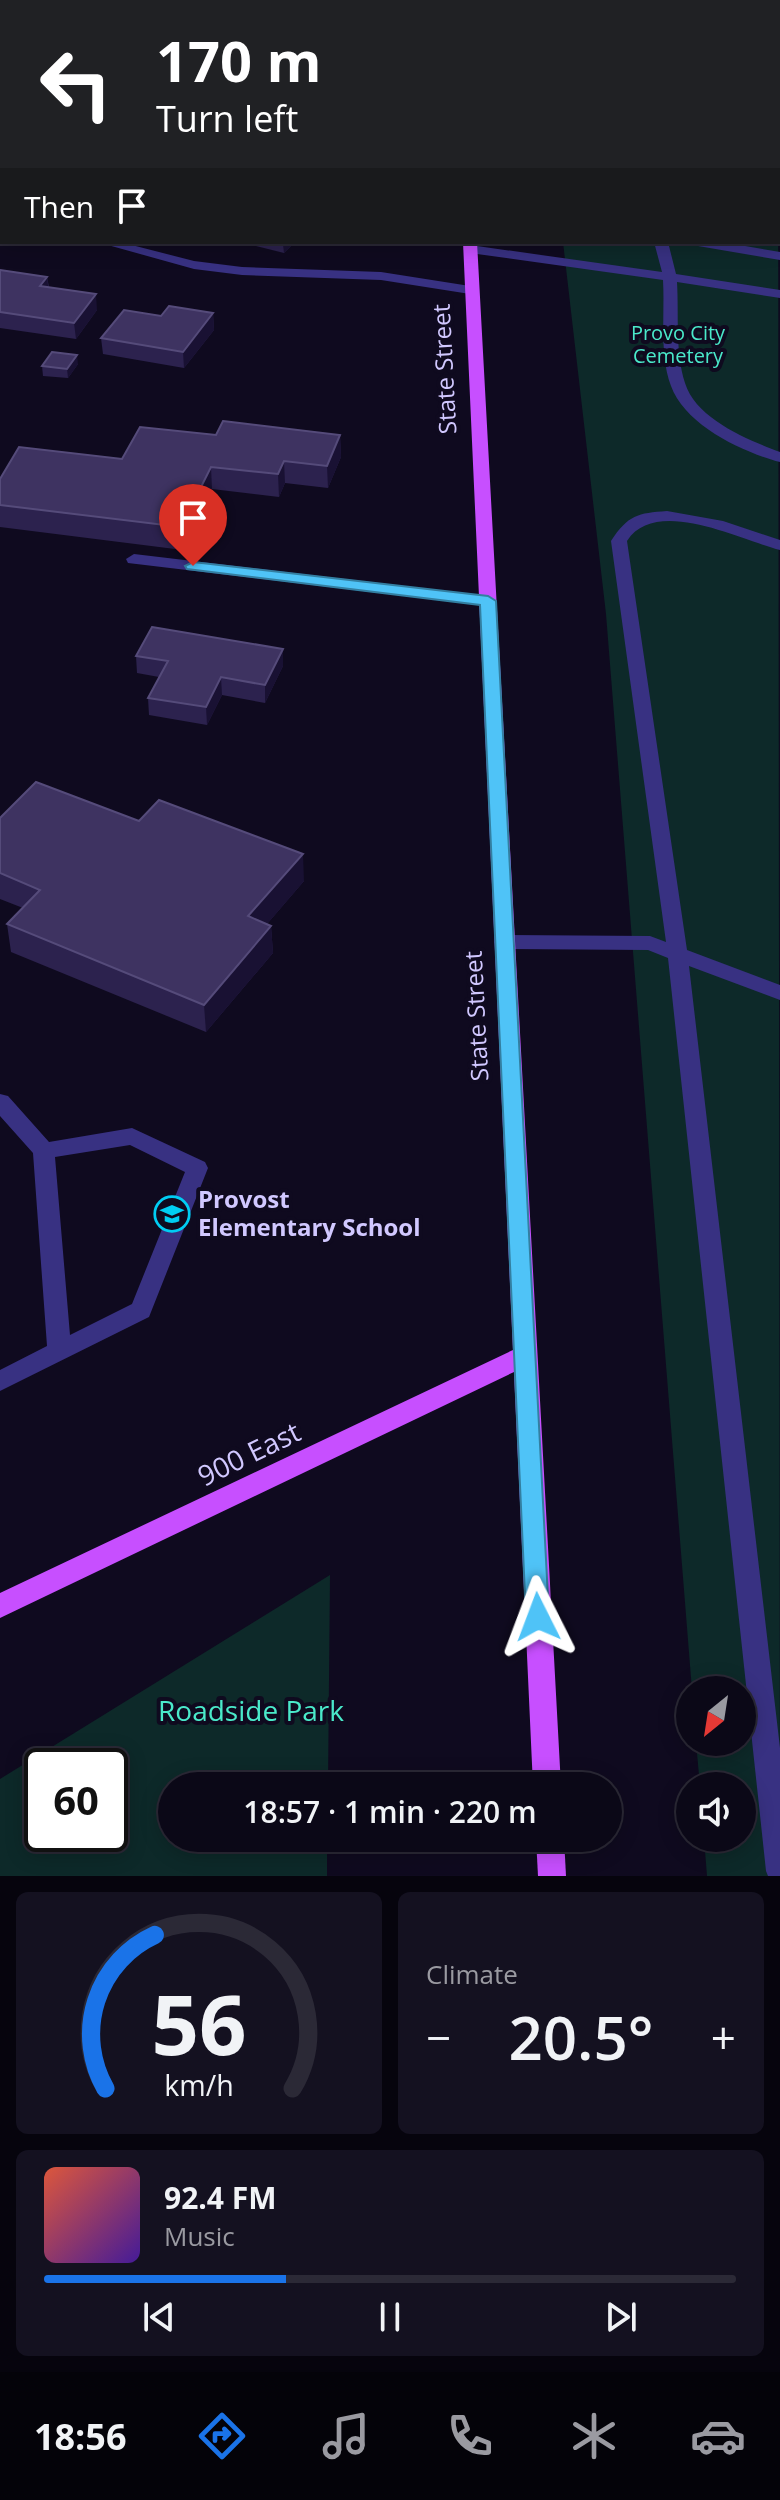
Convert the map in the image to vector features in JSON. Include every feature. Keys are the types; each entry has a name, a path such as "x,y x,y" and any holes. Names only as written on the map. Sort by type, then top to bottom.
{"main road":[{"name":"State Street","path":"470,246 546,1772"},
{"name":"900 East","path":"0,1606 524,1356"},
{"path":"551,1852 552,1876"}],"street":[{"path":"112,244 194,265 242,271 381,276 470,290"},
{"path":"662,244 670,277 677,386 715,426 748,446 780,457"},
{"path":"710,244 780,256"},
{"path":"470,246 780,294"},
{"path":"780,545 698,520 661,515 637,518 622,532 619,541 678,954 780,1871"},
{"path":"134,559 488,601"},
{"path":"504,942 650,943 780,993"},
{"path":"0,1102 44,1151 59,1351"},
{"path":"0,1381 141,1310 197,1168 132,1136 44,1151"}],"green space":[{"name":"Provo City Cemetery","path":"563,244 778,244 780,1876 707,1876 705,1852 756,1852 756,1772 699,1772 697,1756 756,1756 756,1676 691,1676 606,614"},
{"name":"Roadside Park","path":"330,1575 328,1772 158,1772 158,1852 327,1852 327,1876 0,1876 0,1779 24,1764 24,1852 128,1852 128,1748 50,1748"}],"building":[{"path":"0,270 47,277 40,286 96,294 74,323 0,312"},
{"path":"169,306 213,313 183,352 101,338 124,310 161,316"},
{"path":"52,352 77,355 67,369 42,366"},
{"path":"223,421 340,435 327,466 284,461 278,474 211,467 181,527 0,505 0,479 19,447 122,459 140,427 216,435"},
{"path":"152,627 283,649 265,685 221,677 206,707 148,698 168,661 136,656"},
{"path":"36,782 139,821 159,800 303,854 248,916 271,926 204,1005 7,924 40,890 0,873 0,818"}],"place":[{"name":"Provost Elementary School","path":"172,1214"}],"route":[{"path":"193,566 488,601 538,1617"}]}
